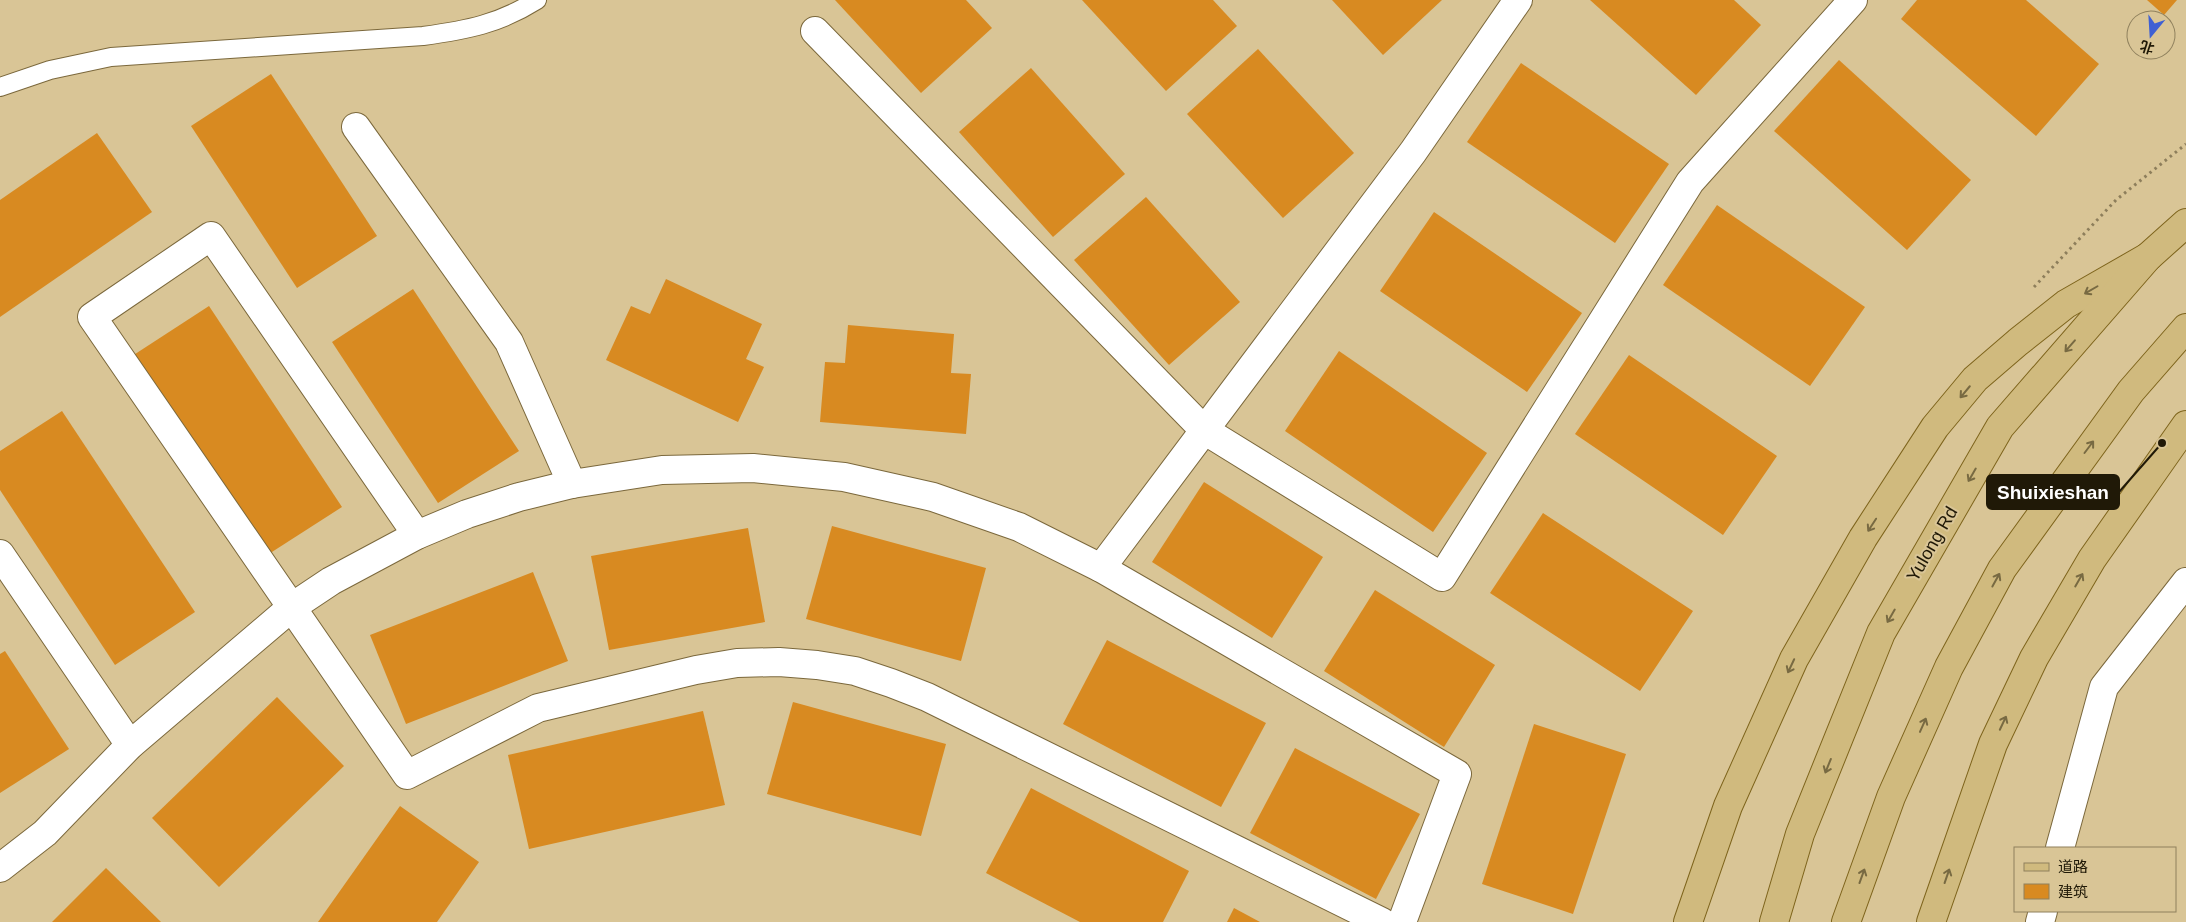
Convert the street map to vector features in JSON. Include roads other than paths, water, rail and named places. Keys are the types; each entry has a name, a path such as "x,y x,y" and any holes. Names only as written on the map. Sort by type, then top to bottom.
{"main road":[{"name":"Yulong Rd","path":"1774,922 1800,834 1881,633 2000,427 2148,257 2186,223"},
{"path":"1688,922 1728,806 1794,659 1863,538 1935,427 1975,379 2024,337 2066,304 2148,257"},
{"path":"1846,922 1891,797 1949,667 2002,569 2131,391 2186,328"},
{"path":"1931,922 1993,744 2034,658 2092,559 2186,425"}],"street":[{"path":"1100,568 1413,152 1518,0"},
{"path":"815,31 1204,430 1442,577 1690,182 1853,0"},
{"path":"356,127 509,342 572,484"},
{"path":"417,535 211,236 92,317 407,775 538,708 696,670 754,663 779,662 817,665 855,671 927,697 1382,922"},
{"path":"0,868 45,833 130,745 292,607 331,580 417,535 467,514 519,497 572,484 662,470 753,468 844,477 933,497 1019,527 1100,568 1457,774 1402,922"},
{"path":"0,554 130,745"},
{"path":"2060,847 2104,688 2186,582"}],"lane":[{"path":"0,87 50,70 111,57 423,36 472,29 515,14 537,0"}],"place":[{"name":"Shuixieshan","path":"2162,443"}]}
